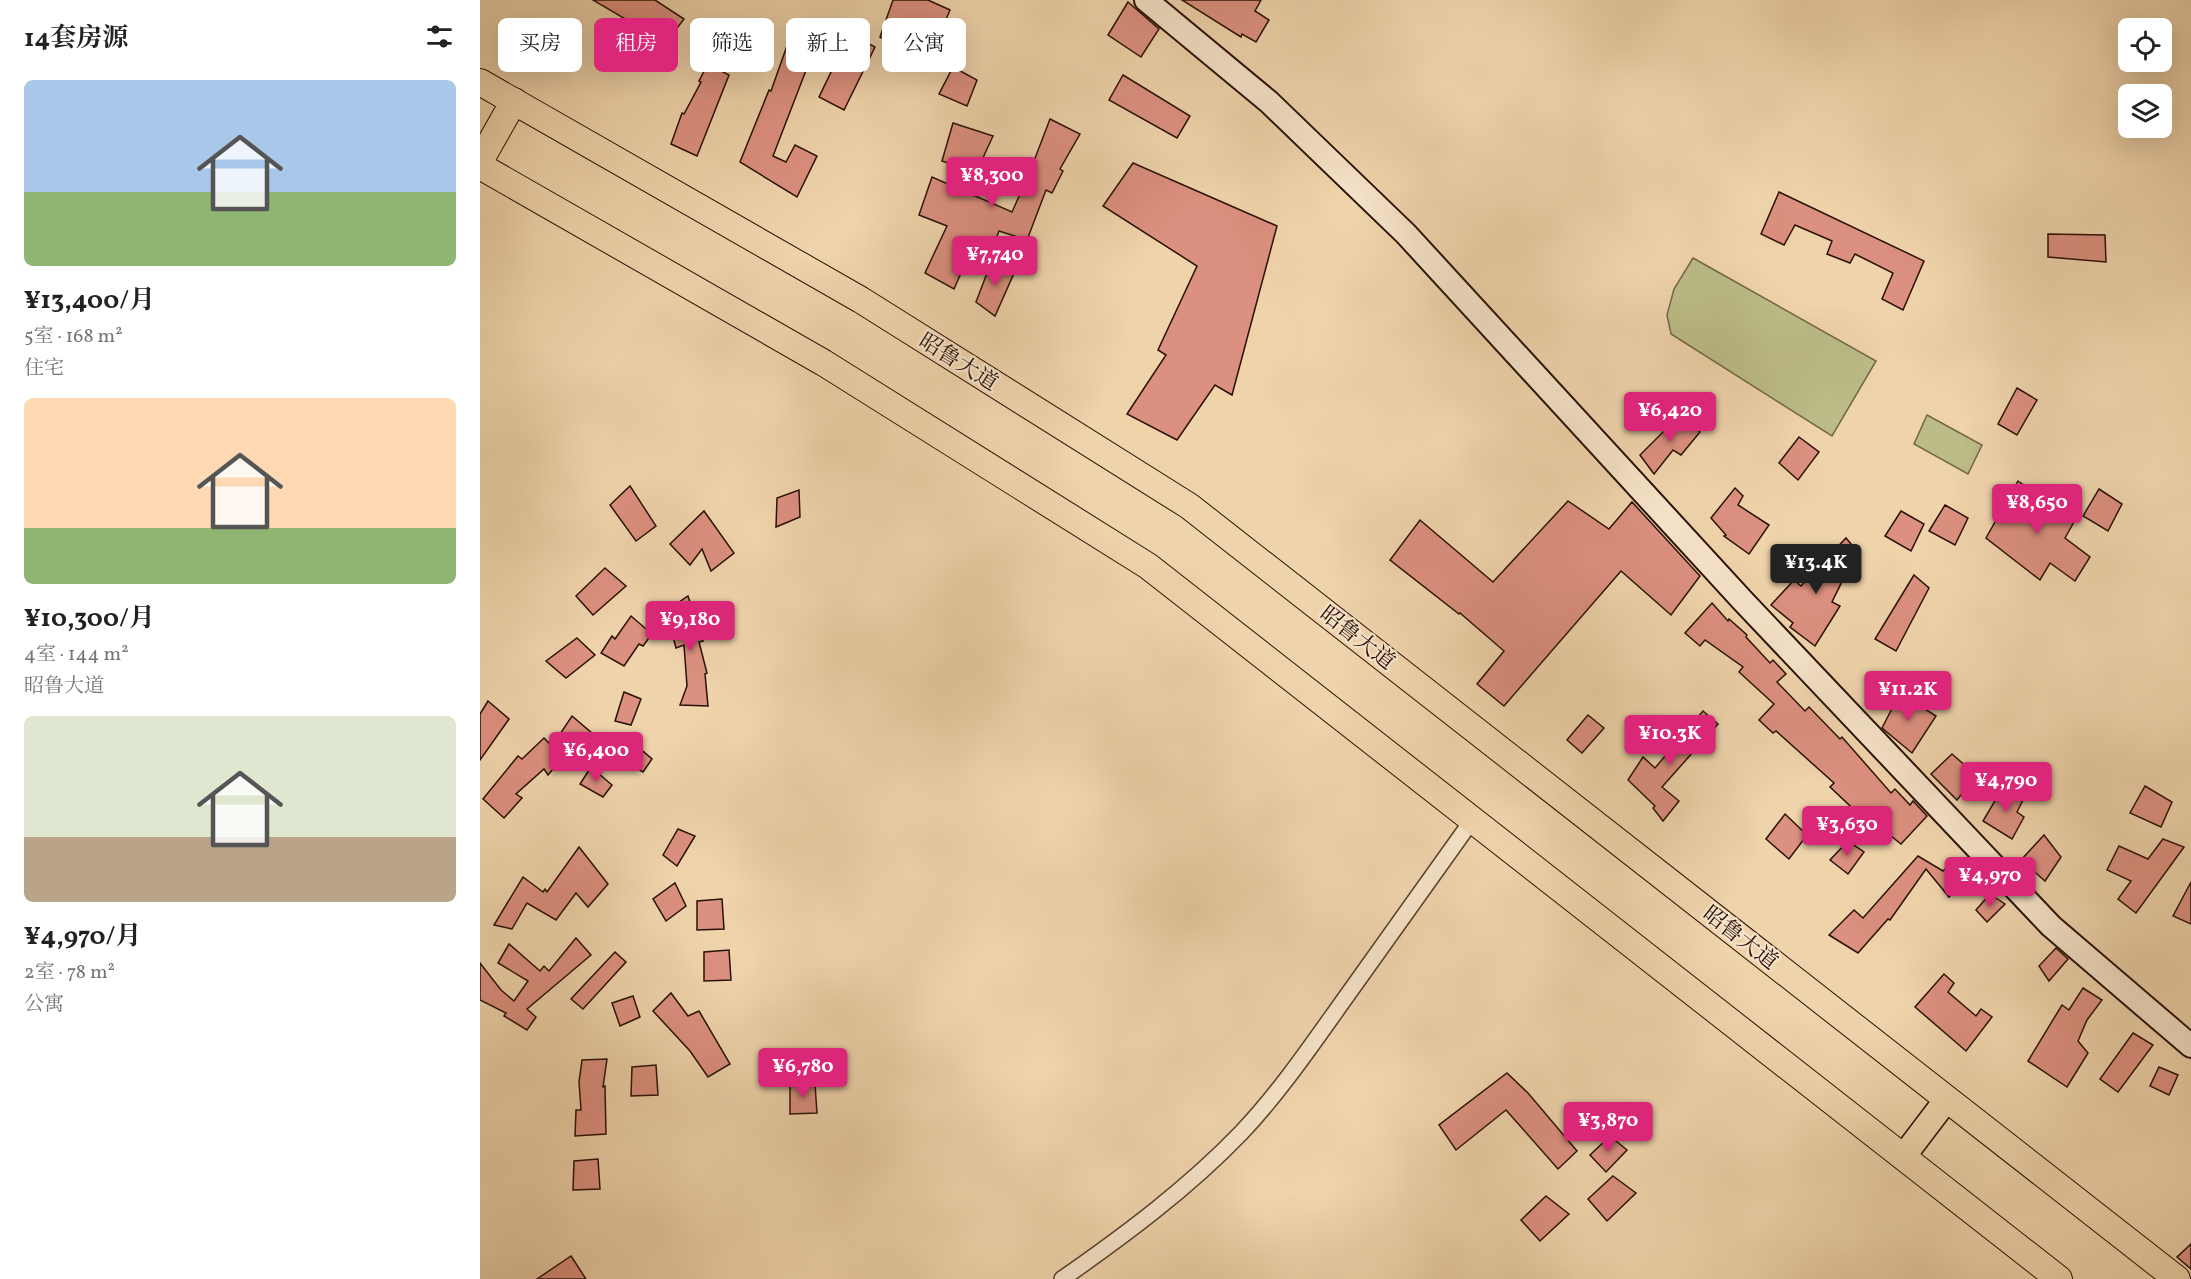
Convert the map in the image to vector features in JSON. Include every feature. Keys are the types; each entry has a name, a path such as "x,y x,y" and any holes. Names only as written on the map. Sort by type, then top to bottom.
{"highway":[{"name":"昭鲁大道","path":"480,82 861,300 1189,506 2177,1279"},
{"path":"480,161 514,102"},
{"path":"480,166 824,363 1148,566 2059,1279"}],"main road":[{"path":"1146,0 1269,102 1406,234 1743,601 2051,926 2191,1046"},
{"path":"1903,1157 1947,1099"}],"street":[{"path":"1062,1279 1159,1208 1204,1170 1242,1131 1275,1093 1329,1021 1473,819"}],"green space":[{"path":"1693,258 1876,361 1832,436 1671,334 1667,315 1674,289"},
{"path":"1927,415 1982,445 1968,474 1914,444"}],"building":[{"path":"593,0 655,0 684,19 678,27 678,18 624,18"},
{"path":"893,0 928,0 950,10 947,18 887,18"},
{"path":"1182,0 1261,0 1255,11 1269,20 1256,42 1242,34 1241,37"},
{"path":"1128,2 1159,29 1141,57 1108,35"},
{"path":"870,44 875,47 870,57"},
{"path":"786,49 786,72 805,72 773,156 786,162 795,145 817,156 797,197 740,162 769,90 771,91"},
{"path":"704,72 723,72 729,75 697,156 671,144 682,113 684,114 701,82 699,81"},
{"path":"831,72 863,72 844,110 819,97"},
{"path":"950,72 962,72 977,80 967,106 939,94"},
{"path":"1123,75 1190,116 1177,138 1109,100"},
{"path":"1050,119 1080,134 1060,169 1063,171 1052,193 1046,190 1027,240 999,231 994,244 977,237 954,289 925,273 947,226 919,215 932,177 1012,212 1021,195"},
{"path":"953,123 993,136 976,173 942,161"},
{"path":"1133,163 1277,226 1232,395 1215,385 1177,440 1127,414 1166,355 1158,350 1197,266 1103,206"},
{"path":"1779,192 1924,261 1903,310 1882,299 1893,273 1855,254 1850,263 1827,254 1832,241 1795,225 1784,245 1761,234"},
{"path":"2048,234 2105,235 2106,262 2048,257"},
{"path":"992,260 1015,271 995,316 976,302"},
{"path":"2017,388 2037,400 2017,435 1998,424"},
{"path":"1682,413 1700,432 1681,455 1673,450 1654,474 1640,455"},
{"path":"1799,437 1819,452 1798,480 1779,463"},
{"path":"2018,481 2075,520 2065,538 2090,557 2075,581 2050,563 2040,580 1986,538"},
{"path":"630,486 656,526 636,541 610,505"},
{"path":"1735,488 1743,496 1738,505 1769,525 1749,554 1724,536 1726,535 1711,518"},
{"path":"2099,489 2122,504 2108,531 2083,516"},
{"path":"799,490 800,517 776,527 777,498"},
{"path":"1568,501 1609,529 1632,502 1700,576 1671,615 1621,571 1504,706 1477,684 1504,651 1460,613 1390,560 1420,520 1493,582"},
{"path":"1945,505 1968,518 1955,545 1929,531"},
{"path":"704,511 734,553 711,571 702,549 690,565 670,544"},
{"path":"1901,511 1924,524 1911,551 1885,536"},
{"path":"1846,538 1857,551 1832,602 1840,606 1815,646 1790,627 1793,623 1771,605 1794,580 1801,586"},
{"path":"605,568 626,586 593,615 576,596"},
{"path":"1914,575 1929,588 1896,651 1875,639"},
{"path":"688,596 703,641 699,642 707,673 705,674 708,706 680,705 687,686 684,645 676,648 666,611"},
{"path":"1712,603 1728,621 1729,619 1747,635 1746,637 1770,663 1773,660 1786,674 1777,682 1805,711 1809,707 1840,739 1842,737 1891,793 1895,789 1910,805 1913,801 1927,816 1901,844 1866,816 1864,819 1830,787 1834,783 1776,731 1773,733 1759,720 1774,704 1739,672 1743,667 1705,640 1700,646 1685,633"},
{"path":"631,616 652,634 643,646 639,644 624,666 601,653 612,636 615,639"},
{"path":"577,638 595,655 566,678 546,661"},
{"path":"624,692 641,699 631,725 615,721"},
{"path":"1900,693 1936,716 1912,753 1882,728"},
{"path":"488,701 509,719 480,760 480,714"},
{"path":"1703,711 1718,724 1662,787 1679,801 1663,821 1653,808 1655,806 1628,780 1643,757 1655,768"},
{"path":"1588,715 1604,728 1582,753 1567,740"},
{"path":"572,716 593,734 584,747 576,742 548,775 544,769 516,794 522,798 504,818 483,799 518,756 522,759 544,738 552,746"},
{"path":"631,741 652,759 643,772 620,758"},
{"path":"1952,754 1976,775 1957,800 1931,774"},
{"path":"591,767 612,785 603,797 580,784"},
{"path":"2145,786 2172,802 2161,827 2130,813"},
{"path":"2003,787 2024,798 2017,812 2024,817 2012,839 1983,821"},
{"path":"1785,814 1807,835 1789,859 1766,839"},
{"path":"678,829 695,836 677,866 663,855"},
{"path":"2044,835 2061,857 2045,881 2021,860"},
{"path":"2163,839 2184,847 2136,913 2118,899 2131,881 2107,870 2119,846 2148,859"},
{"path":"1848,841 1864,852 1848,874 1830,860"},
{"path":"579,847 608,884 588,907 576,893 556,920 527,903 512,929 494,925 523,877 543,892 545,889 547,892"},
{"path":"1918,856 1943,871 1949,865 1966,879 1949,897 1926,869 1890,920 1888,919 1858,953 1829,935 1854,910 1863,918"},
{"path":"2191,882 2191,924 2173,916"},
{"path":"675,883 686,906 666,921 653,899"},
{"path":"1990,894 2005,904 1987,922 1976,910"},
{"path":"722,899 724,929 697,930 697,901"},
{"path":"576,938 591,955 527,1009 536,1017 527,1030 504,1016 506,1013 480,1000 480,963 501,990 514,1001 528,981 498,963 509,944 540,971 544,966 549,971"},
{"path":"2056,948 2068,959 2049,981 2039,966"},
{"path":"729,950 731,980 704,981 704,952"},
{"path":"615,952 626,962 583,1009 571,999"},
{"path":"1944,974 1954,983 1948,992 1976,1016 1981,1009 1992,1017 1966,1051 1915,1007"},
{"path":"2083,988 2102,1000 2087,1020 2078,1041 2088,1053 2067,1087 2028,1061 2062,1005 2069,1010"},
{"path":"671,993 688,1016 699,1011 730,1064 708,1077 690,1051 653,1011"},
{"path":"633,996 640,1017 620,1026 612,1003"},
{"path":"2133,1033 2153,1045 2118,1092 2100,1079"},
{"path":"607,1059 603,1087 605,1086 606,1134 575,1136 576,1110 581,1110 579,1082 582,1060"},
{"path":"656,1065 658,1095 631,1096 632,1067"},
{"path":"2159,1067 2178,1075 2169,1095 2150,1086"},
{"path":"1507,1073 1528,1093 1577,1151 1558,1169 1506,1110 1456,1150 1439,1125"},
{"path":"815,1084 817,1113 790,1114 790,1085"},
{"path":"1610,1136 1627,1150 1606,1172 1590,1155"},
{"path":"598,1159 600,1189 573,1190 574,1161"},
{"path":"1613,1176 1636,1193 1607,1221 1588,1199"},
{"path":"1546,1196 1569,1214 1540,1241 1521,1220"},
{"path":"2191,1244 2191,1269 2177,1257"},
{"path":"571,1256 586,1279 537,1279"}]}
